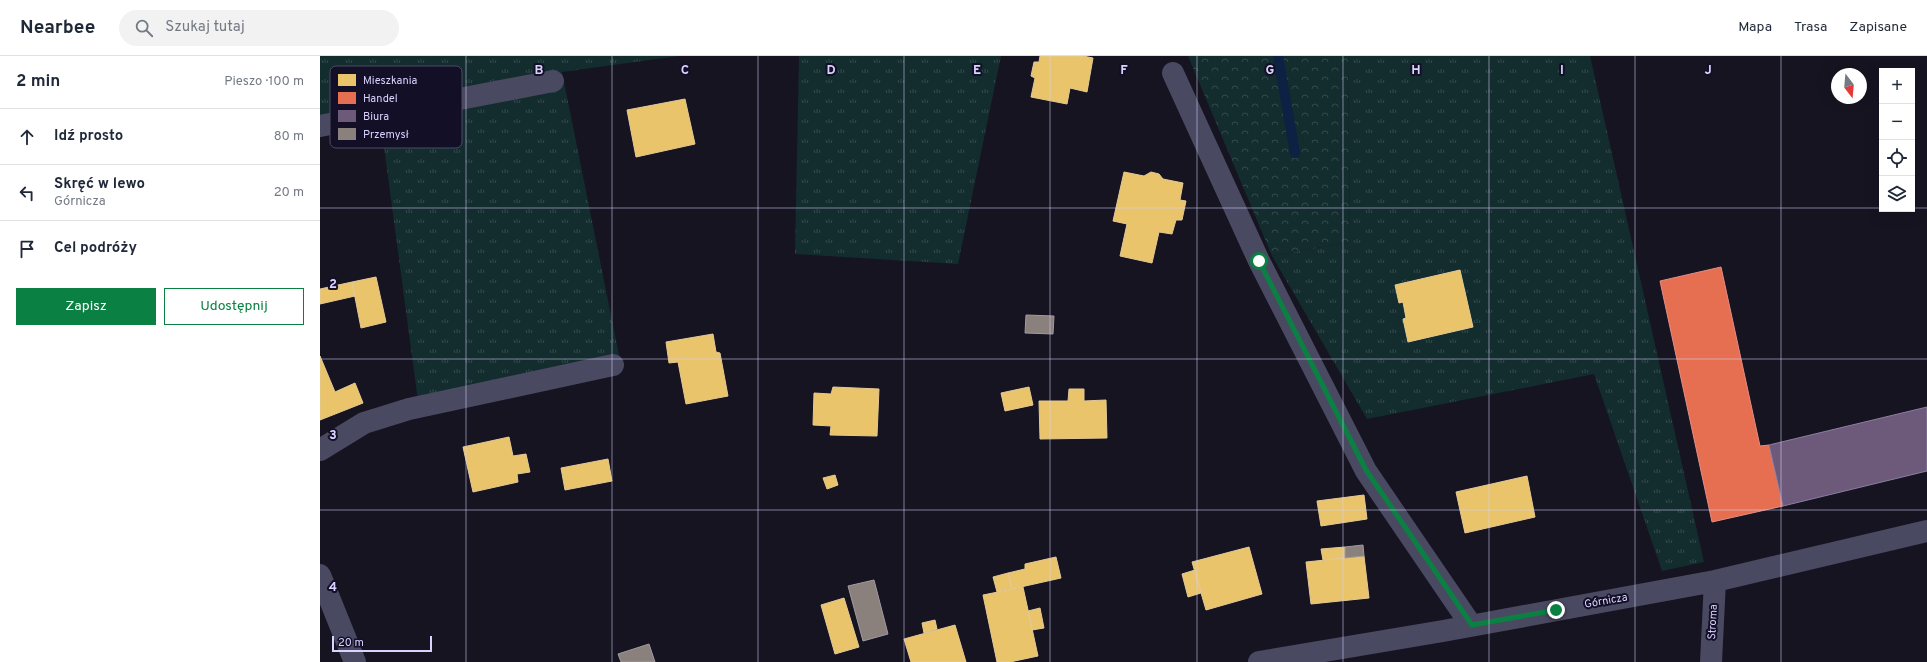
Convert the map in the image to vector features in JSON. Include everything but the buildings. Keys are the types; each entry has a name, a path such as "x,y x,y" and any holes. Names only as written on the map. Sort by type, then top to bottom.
{"street":[{"path":"1173,73 1259,261 1366,470 1472,625"},
{"path":"462,99 553,81"},
{"path":"320,126 330,124"},
{"path":"320,450 364,423 409,409 613,365"},
{"name":"Górnicza","path":"1259,662 1715,582 1927,531"},
{"path":"320,575 355,662"},
{"name":"Stroma","path":"1711,662 1715,582"}],"green space":[{"path":"320,56 679,56 562,72 622,370 420,416 384,148 462,148 462,66 330,66 330,125 320,127"},
{"path":"799,56 1001,56 958,264 795,254"},
{"path":"1188,56 1348,56 1350,242 1272,256"},
{"path":"1348,56 1590,56 1704,562 1662,571 1594,374 1367,419 1272,256 1350,242"}],"waterway":[{"path":"1278,56 1295,153"}],"route":[{"path":"1259,261 1366,470 1472,625 1556,610"}]}
